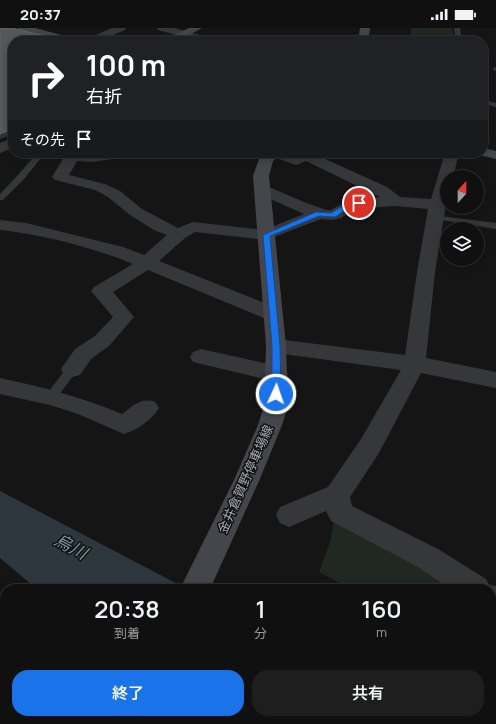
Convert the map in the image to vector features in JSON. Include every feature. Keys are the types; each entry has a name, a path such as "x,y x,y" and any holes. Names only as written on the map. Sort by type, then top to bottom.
{"main road":[{"path":"24,28 54,36"},
{"path":"181,36 197,28"},
{"name":"金井倉賀野停車場線","path":"197,584 246,481 270,425 276,406 276,346 261,176 267,158"}],"street":[{"path":"102,36 121,28"},
{"path":"162,28 192,36"},
{"path":"71,158 60,177 100,187 114,194 136,212 160,226 180,234"},
{"path":"288,158 296,161 300,158"},
{"path":"312,158 381,190 396,201"},
{"path":"289,515 337,495 370,446 415,364 426,272 436,211 451,158"},
{"path":"263,190 318,214 332,215 348,206 359,203 396,201 436,211"},
{"path":"72,369 83,354 102,341 124,317 101,291 145,264 180,234 193,227 266,235 318,214"},
{"path":"0,225 26,228 117,251 145,264 273,314"},
{"path":"276,346 415,364 496,380"},
{"path":"201,356 277,374"},
{"path":"0,386 51,397 86,408 124,425 147,408"},
{"path":"337,495 340,513 428,558 468,584"}],"lane":[{"path":"0,198 21,177 37,158"},
{"path":"436,211 496,226"},
{"path":"51,397 72,369"}],"shaded area":[{"path":"411,28 452,28 454,36 415,36 411,34"},
{"path":"335,514 456,584 342,584 319,572 330,542"}],"water":[{"name":"烏川","path":"0,491 177,584 31,584 0,558"}],"building":[{"path":"0,28 12,28 45,36 8,36 8,131 0,134"}],"route":[{"path":"276,394 276,346 266,235 318,214 332,215 348,206 359,203"}]}
